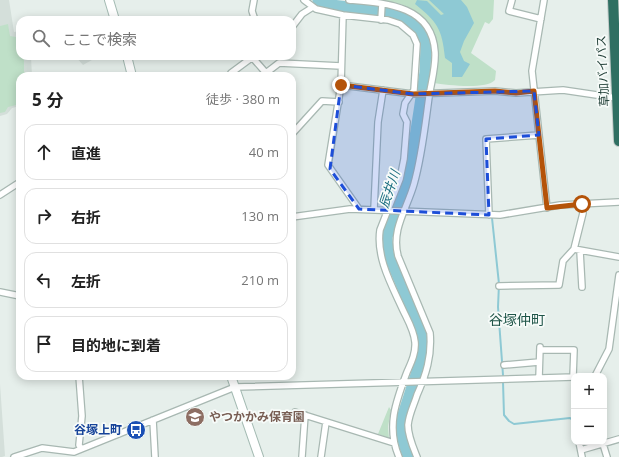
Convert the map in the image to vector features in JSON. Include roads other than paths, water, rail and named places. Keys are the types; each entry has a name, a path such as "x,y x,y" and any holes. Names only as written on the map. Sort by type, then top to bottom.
{"highway":[{"name":"草加バイパス","path":"613,0 619,141"}],"main road":[{"path":"109,0 114,16"},
{"path":"128,60 131,72"},
{"path":"232,380 259,457"}],"street":[{"path":"254,0 252,11 254,16"},
{"path":"304,0 313,7 343,15 400,24 408,30 415,39 417,58 414,94 405,103 403,114 407,122 403,166 400,179 378,239 382,262 412,330 415,343 414,353 392,419 394,443 399,457"},
{"path":"349,0 376,1 382,4 407,10 419,18 430,33 435,53 419,162 414,185 402,211 394,243 430,333 431,353 410,414 408,426 411,444 417,457"},
{"path":"512,0 509,11 541,19"},
{"path":"544,0 532,71 547,208"},
{"path":"381,20 382,4"},
{"path":"296,22 302,14 313,7"},
{"path":"343,15 341,85 328,164 359,209"},
{"path":"232,72 248,60"},
{"path":"256,60 266,72 279,63 341,66"},
{"path":"341,85 414,94 495,91 516,93 563,90 617,98"},
{"path":"374,209 378,122 383,90"},
{"path":"296,130 322,101 339,102"},
{"path":"489,215 486,139 539,135"},
{"path":"0,195 16,185"},
{"path":"296,216 359,209 500,215 582,204 619,202"},
{"path":"582,204 583,213 577,250 582,287"},
{"path":"499,286 559,284 563,261 577,250 619,257"},
{"path":"597,373 609,349 619,275"},
{"path":"0,292 16,295"},
{"path":"539,378 540,348 574,350 573,373"},
{"path":"504,364 539,362"},
{"path":"14,457 42,448 75,454 81,449 235,387 571,377"},
{"path":"80,380 82,387 82,416 79,445 81,449"},
{"path":"294,412 394,443"},
{"path":"302,457 305,415"},
{"path":"153,420 155,457"},
{"path":"321,457 326,422"},
{"path":"607,443 619,439"},
{"path":"580,445 582,457"},
{"path":"581,450 599,445"},
{"path":"603,445 607,457"}],"water":[{"path":"417,0 427,1 441,15 444,14 429,0 461,0 467,7 474,23 460,52 464,61 470,64 462,77 452,77 452,63 445,58 440,32 429,16 415,4"}],"waterway":[{"name":"辰井川","path":"318,0 324,4 388,12 405,17 421,31 426,45 425,72 410,169 387,237 388,253 420,329 423,346 421,359 399,427 408,457"},
{"path":"492,218 499,284 498,307 503,375"},
{"path":"503,382 504,415 514,424 571,419"}],"place":[{"name":"やつかかみ保育園","path":"195,417"},
{"name":"谷塚上町","path":"136,430"}],"district":[{"name":"谷塚仲町","path":"517,320"}]}
